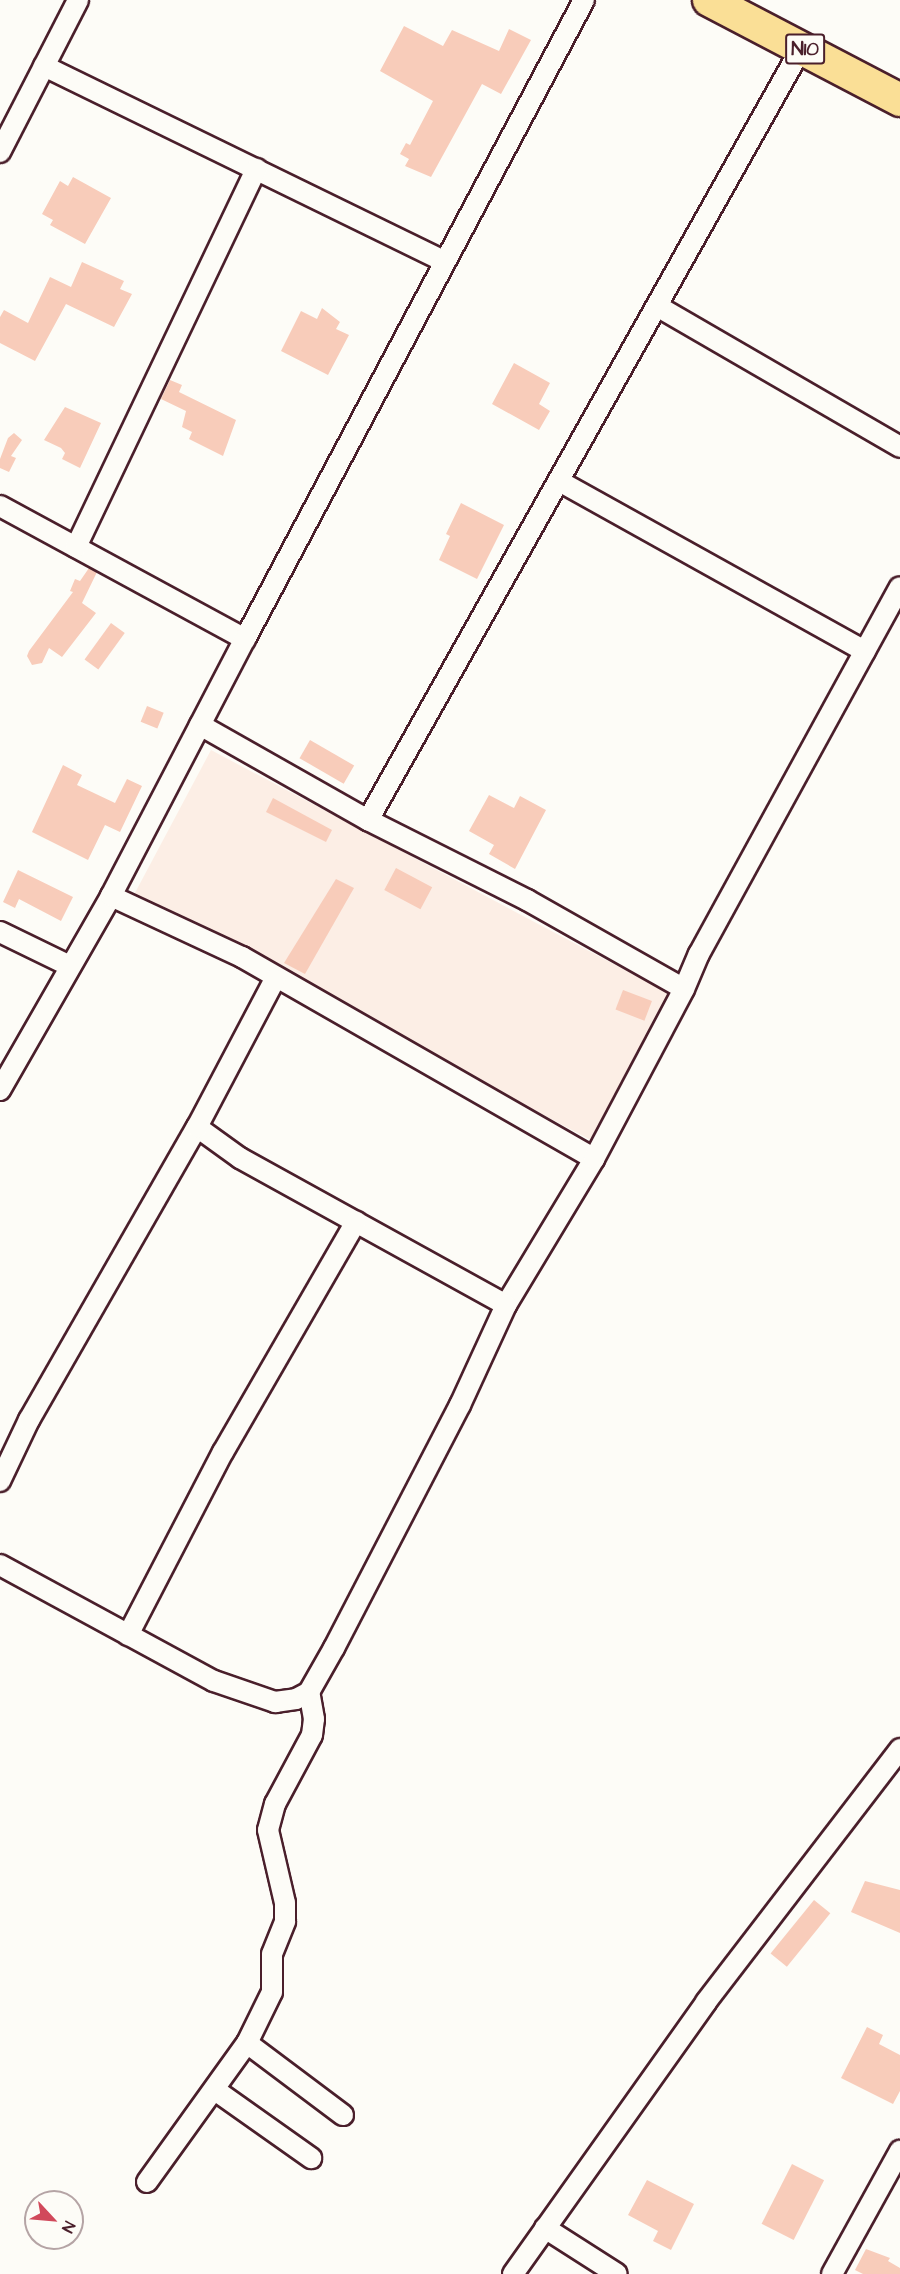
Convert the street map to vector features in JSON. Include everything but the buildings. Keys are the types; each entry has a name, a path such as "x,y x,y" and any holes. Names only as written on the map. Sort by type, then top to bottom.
{"highway":[{"name":"N10","path":"709,0 900,100"}],"street":[{"path":"0,152 78,0"},
{"path":"0,1090 68,965 111,896 584,0"},
{"path":"368,820 802,47"},
{"path":"44,66 445,262"},
{"path":"76,546 256,169"},
{"path":"657,306 900,447"},
{"path":"559,481 865,651"},
{"path":"0,506 245,639"},
{"path":"0,1565 214,1681 275,1702 296,1699 309,1692 460,1405 506,1305 594,1159 684,989 699,954 900,587"},
{"path":"200,725 368,820 528,900 684,989"},
{"path":"111,896 242,957 275,979 594,1159"},
{"path":"0,932 68,965"},
{"path":"0,1481 29,1420 197,1127 275,979"},
{"path":"197,1127 240,1158 506,1305"},
{"path":"128,1635 223,1452 356,1222"},
{"path":"147,2182 247,2043 272,1992 272,1954 285,1921 285,1903 268,1830 275,1804 312,1735 314,1719 309,1692"},
{"path":"513,2274 706,2002 900,1749"},
{"path":"247,2043 343,2115"},
{"path":"215,2090 311,2158"},
{"path":"832,2274 900,2151"},
{"path":"545,2228 617,2274"}],"shaded area":[{"path":"211,750 671,995 593,1141 133,897"}]}
